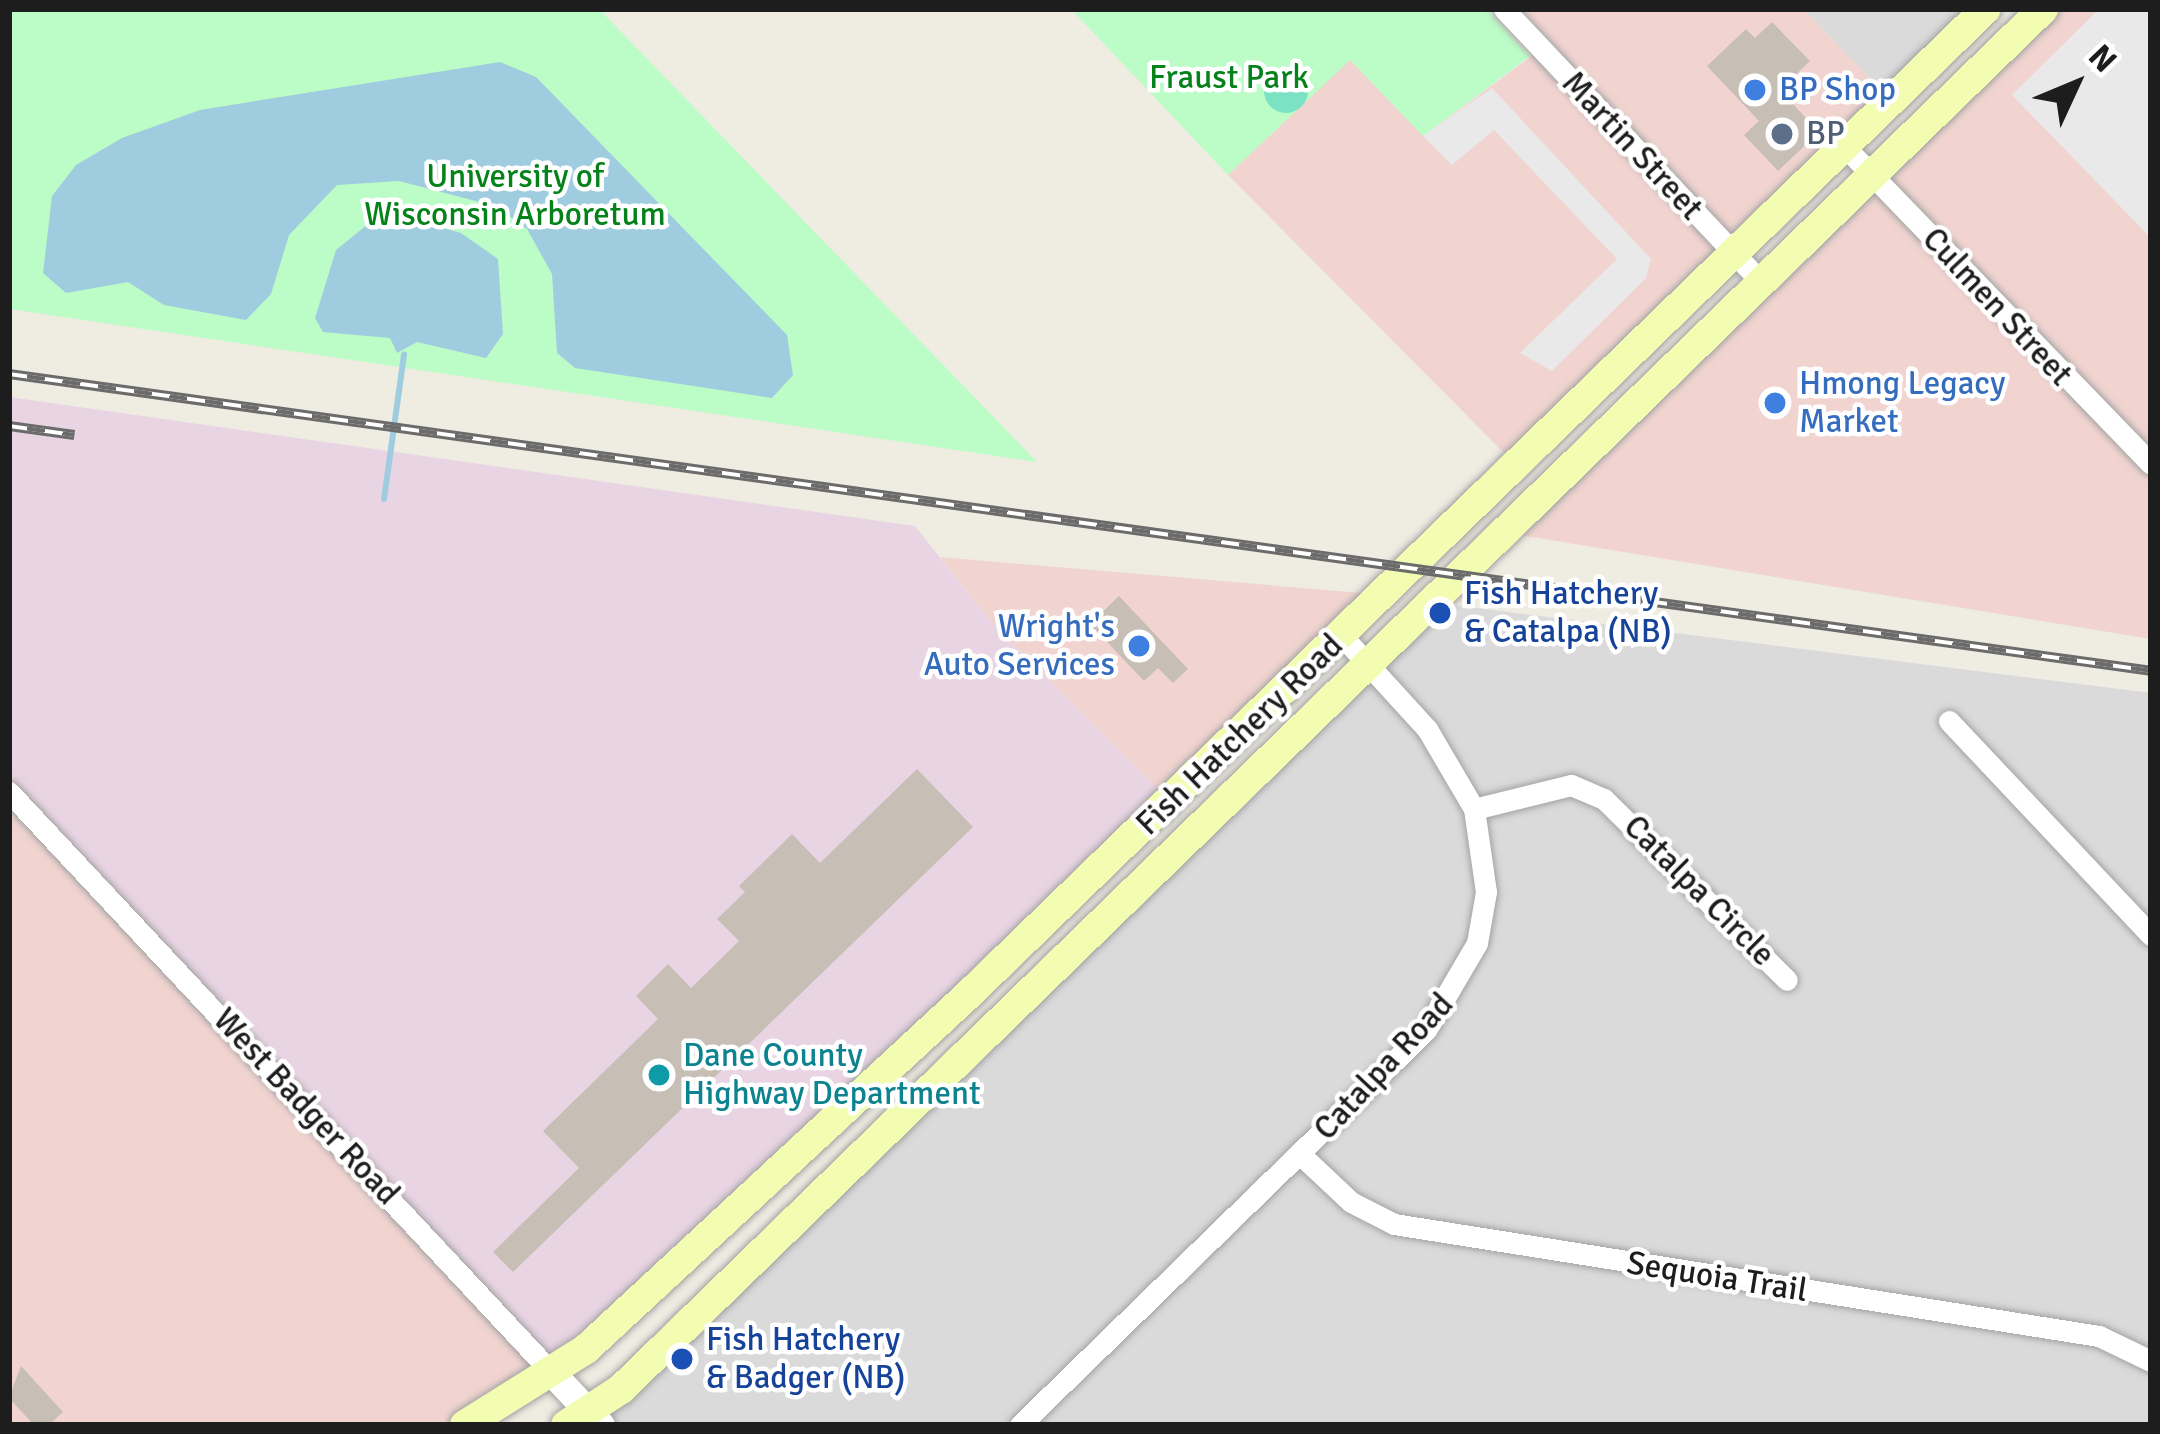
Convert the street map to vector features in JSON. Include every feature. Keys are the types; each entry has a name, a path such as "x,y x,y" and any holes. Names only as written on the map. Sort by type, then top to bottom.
{"main road":[{"name":"Fish Hatchery Road","path":"465,1425 553,1374 1343,637 1986,9"},
{"name":"Fish Hatchery Road","path":"585,1420 2042,9"}],"street":[{"name":"Martin Street","path":"1504,9 1760,281"},
{"name":"Culmen Street","path":"1846,148 2151,464"},
{"name":"Catalpa Road","path":"1020,1425 1301,1156 1457,988 1486,892 1474,809 1427,729 1343,637"},
{"path":"1949,721 2151,935"},
{"name":"Catalpa Circle","path":"1474,809 1571,785 1604,799 1787,980"},
{"name":"West Badger Road","path":"9,791 553,1374 585,1420"},
{"name":"Sequoia Trail","path":"1301,1156 1351,1202 1394,1225 2099,1336 2151,1361"}],"shaded area":[{"path":"1521,9 1803,9 1893,102 1517,466 1228,175 1350,59 1424,136 1550,42"},
{"path":"1803,9 1986,9 1893,102"},
{"path":"2042,9 2151,9 2151,639 1502,532"},
{"path":"2099,9 2151,9 2150,237 2012,95"},
{"path":"1492,88 1651,259 1646,278 1552,371 1520,353 1617,259 1494,130 1452,165 1423,136"},
{"path":"9,397 915,526 990,621 1171,802 553,1374 9,792"},
{"path":"940,557 1385,595 1171,802 990,621"},
{"path":"1429,602 2151,693 2151,1425 566,1425"},
{"path":"9,792 553,1374 465,1425 9,1425"}],"green space":[{"name":"University of Wisconsin Arboretum","path":"9,9 599,9 1037,462 9,309"},
{"name":"Fraust Park","path":"1071,9 1487,9 1530,56 1423,136 1350,60 1228,175"},
{"path":"1286,69 1301,76 1308,91 1301,106 1286,113 1271,106 1264,91 1271,76"}],"water":[{"path":"500,62 536,77 787,335 793,375 772,398 575,368 557,353 552,274 527,229 495,206 399,181 337,185 289,235 271,294 246,320 164,305 128,282 66,293 43,273 52,196 76,165 122,138 200,110"},
{"path":"406,217 461,233 498,259 503,334 486,358 417,342 397,353 390,338 323,332 315,318 336,250 368,224"}],"building":[{"name":"BP Shop","path":"1772,22 1810,61 1780,90 1819,132 1778,171 1744,135 1759,121 1707,66 1746,29 1755,38"},
{"name":"Wright's Auto Services","path":"1119,596 1188,669 1173,683 1158,668 1144,681 1090,624"},
{"name":"Dane County Highway Department","path":"917,769 973,827 513,1272 493,1252 579,1168 543,1131 658,1019 636,996 668,964 691,988 739,941 717,919 745,892 739,886 792,834 820,863"},
{"path":"21,1366 63,1412 49,1425 34,1425 9,1398"}],"waterway":[{"path":"384,499 404,354"}],"railway":[{"path":"9,374 2151,671"},
{"path":"9,426 74,435"}],"place":[{"name":"BP Shop","path":"1755,90"},
{"name":"BP","path":"1782,134"},
{"name":"Hmong Legacy Market","path":"1775,403"},
{"name":"Fish Hatchery & Catalpa (NB)","path":"1440,613"},
{"name":"Wright's Auto Services","path":"1139,646"},
{"name":"Dane County Highway Department","path":"659,1075"},
{"name":"Fish Hatchery & Badger (NB)","path":"682,1359"}]}
